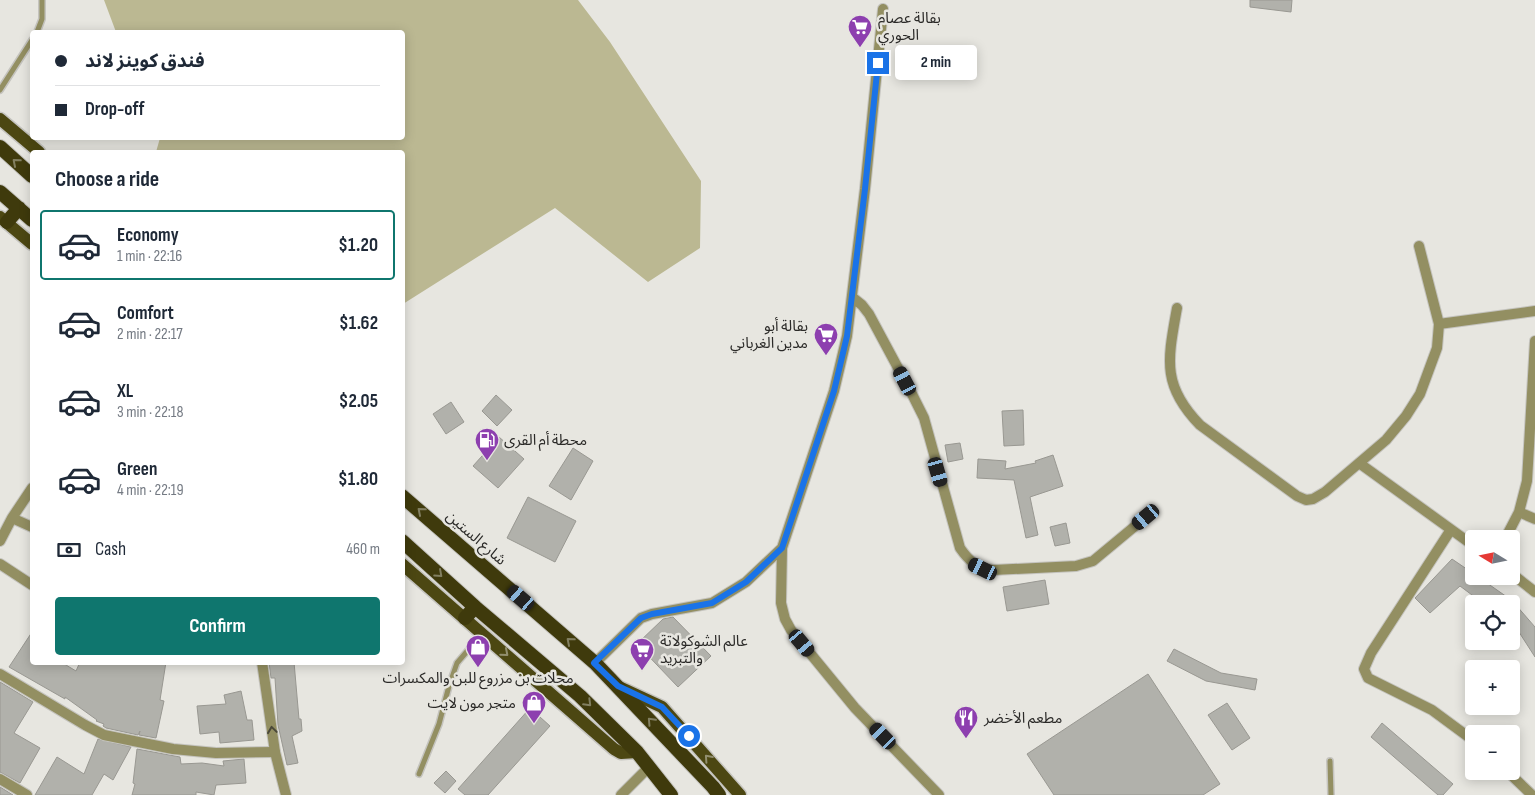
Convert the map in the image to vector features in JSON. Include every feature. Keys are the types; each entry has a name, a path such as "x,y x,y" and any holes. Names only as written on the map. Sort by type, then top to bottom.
{"highway":[{"path":"0,147 30,174"},
{"path":"0,192 30,218"},
{"path":"3,219 19,208"},
{"name":"شارع الستين","path":"405,499 594,663 713,786 719,795"},
{"path":"405,544 475,607 580,696 637,752 672,795"},
{"path":"465,618 475,607"}],"main road":[{"path":"0,119 37,150"},
{"path":"3,219 30,242"},
{"path":"405,567 614,749 621,753 637,752"},
{"path":"618,686 662,707 740,795"}],"street":[{"path":"883,9 865,189 847,336 834,391 782,548 781,603 785,619 791,630 855,708 939,795"},
{"path":"1177,308 1168,364 1174,386 1188,413 1200,425 1297,496 1306,500 1313,499 1325,492 1386,440 1406,416 1420,394 1437,348 1439,324 1419,246"},
{"path":"852,297 869,314 924,418 960,548 974,564 983,569 993,570 1076,566 1093,561 1146,517"},
{"path":"1439,324 1535,311"},
{"path":"1510,530 1531,482 1535,341"},
{"path":"1359,463 1465,540"},
{"path":"0,541 12,518 30,491"},
{"path":"1519,512 1535,518"},
{"path":"12,518 30,526"},
{"path":"1450,531 1371,653 1364,669 1368,678 1432,710 1465,734"},
{"path":"594,663 641,618 652,614 712,603 746,582 782,548"},
{"path":"0,564 30,584"},
{"path":"1520,580 1535,592"},
{"path":"262,665 275,752 286,795"},
{"path":"0,674 104,735 173,748 216,753 275,752"},
{"path":"622,795 649,767"},
{"path":"0,779 27,795"},
{"path":"1516,780 1532,795"}],"lane":[{"path":"37,30 44,11 42,0"},
{"path":"0,90 30,43"},
{"path":"420,774 439,724 448,686 457,663 482,633"},
{"path":"1330,761 1331,795"}],"shaded area":[{"path":"104,0 578,0 610,42 701,181 700,248 648,282 555,208 405,303 405,150 157,150 159,140 405,140 405,30 115,30"}],"building":[{"path":"1250,0 1292,0 1291,12 1250,7"},
{"path":"496,395 512,410 497,426 482,411"},
{"path":"451,402 464,422 446,434 433,414"},
{"path":"1023,410 1024,445 1004,446 1002,411"},
{"path":"499,437 524,459 498,488 473,466"},
{"path":"960,443 963,459 948,462 945,445"},
{"path":"573,448 593,461 571,500 549,486"},
{"path":"1053,455 1063,486 1030,497 1038,535 1026,538 1014,480 977,478 978,459 1006,461 1005,469 1036,463 1035,461"},
{"path":"528,497 576,521 555,562 507,538"},
{"path":"1066,523 1070,543 1055,546 1050,527"},
{"path":"1452,559 1465,568 1465,585 1490,585 1504,595 1472,595 1460,586 1430,613 1415,598"},
{"path":"1045,580 1049,604 1007,611 1003,587"},
{"path":"1520,610 1535,627 1535,657 1520,634"},
{"path":"673,617 711,656 678,687 637,644 663,619"},
{"path":"30,635 30,665 66,665 76,671 79,665 166,665 160,700 164,701 156,738 139,735 140,731 138,735 106,728 103,726 104,724 96,721 65,697 65,699 9,667"},
{"path":"1174,649 1221,673 1257,679 1255,690 1206,681 1167,661"},
{"path":"269,665 294,665 299,719 301,719 302,731 292,736 298,763 287,765 278,725 275,678 271,678"},
{"path":"1148,674 1220,784 1203,795 1054,795 1027,754"},
{"path":"0,682 33,702 14,733 40,748 20,783 0,772"},
{"path":"241,691 247,720 252,720 254,740 220,743 219,732 200,734 197,706 226,704 224,695"},
{"path":"1227,703 1250,738 1232,750 1208,715"},
{"path":"530,708 550,726 488,795 465,795 458,789"},
{"path":"1382,723 1453,784 1443,795 1438,795 1371,737"},
{"path":"98,739 131,747 113,780 104,774 92,795 35,795 57,757 84,774"},
{"path":"137,749 180,757 181,764 202,763 224,766 223,761 244,759 246,783 216,785 214,795 196,792 196,795 132,795 135,784 133,783"},
{"path":"446,771 456,781 445,793 434,783"},
{"path":"0,787 13,795 0,795"}],"place":[{"name":"بقالة عصام الحوري","path":"860,48"},
{"name":"بقالة أبو مدين الغرباني","path":"826,356"},
{"name":"محطة أم القرى","path":"487,461"},
{"name":"محلات بن مزروع للبن والمكسرات","path":"478,668"},
{"name":"عالم الشوكولاتة والتبريد","path":"642,671"},
{"name":"متجر مون لايت","path":"534,724"},
{"name":"مطعم الأخضر","path":"966,739"}],"route":[{"path":"689,736 662,707 618,686 594,663 641,618 652,614 712,603 746,582 782,548 834,391 847,336 878,63"}]}
